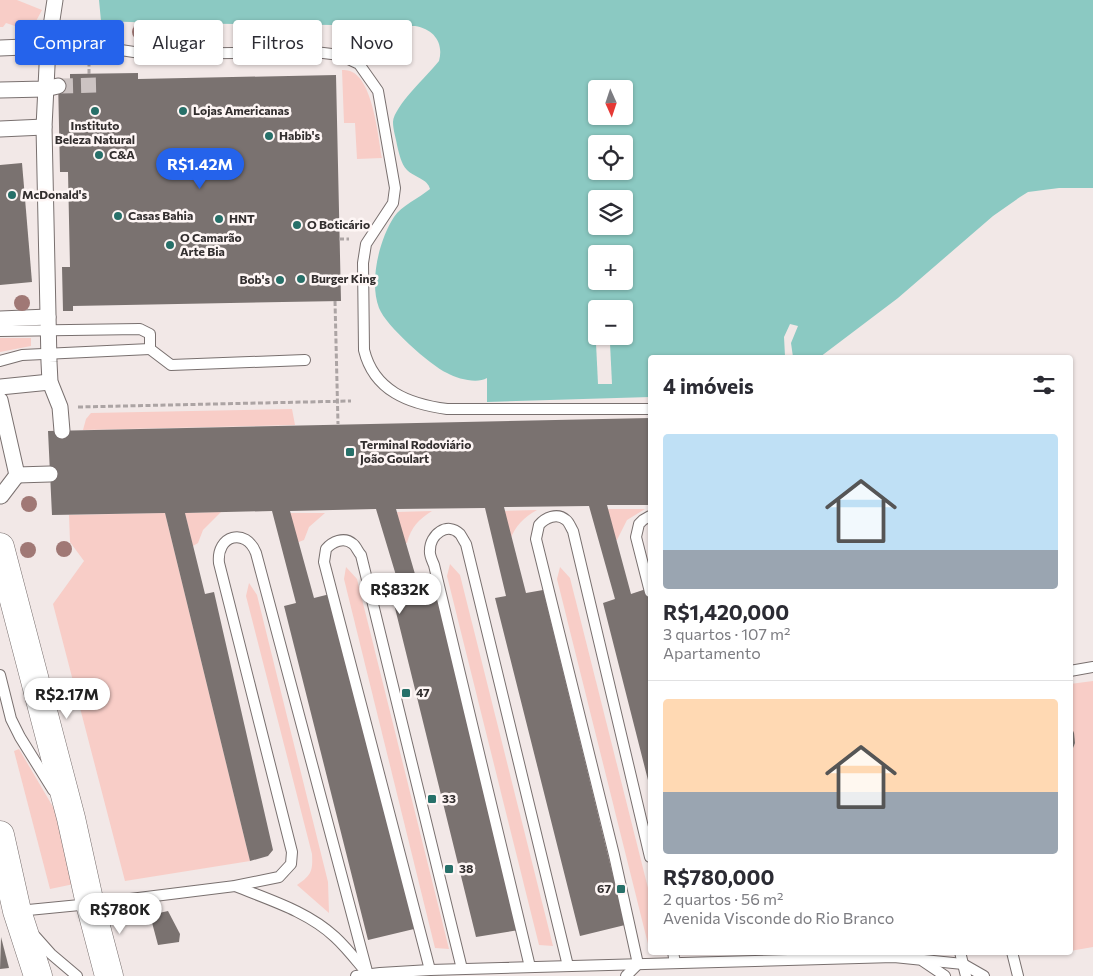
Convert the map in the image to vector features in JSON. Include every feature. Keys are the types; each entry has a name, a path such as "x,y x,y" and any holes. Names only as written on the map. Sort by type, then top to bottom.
{"main road":[{"path":"0,547 71,818 90,904 109,976"},
{"path":"0,835 8,912 38,976"}],"street":[{"path":"52,20 55,0"},
{"path":"0,48 15,47"},
{"path":"50,65 52,87 44,127 48,324 50,382 60,407 62,430"},
{"path":"0,90 52,87"},
{"path":"0,129 44,127"},
{"path":"0,319 48,324"},
{"path":"0,387 50,382"},
{"path":"0,400 17,475"},
{"path":"17,475 50,474"},
{"path":"1,496 17,475"}],"lane":[{"path":"124,50 147,54 315,52 340,55 360,64 378,91 395,188 393,203 366,244 363,263 364,350 368,364 388,390 422,406 447,409 648,409"},
{"path":"0,331 48,324 140,329 150,334 150,349"},
{"path":"0,361 22,355 150,349 171,364 305,360"},
{"path":"638,964 614,855 536,538 538,526 548,518 558,516 566,520 573,531 648,849"},
{"path":"648,517 639,524 636,537 648,584"},
{"path":"530,967 434,565 429,552 432,538 441,530 451,529 459,532 466,544 568,966"},
{"path":"8,912 235,886 279,877 291,864 292,852 219,563 220,548 226,540 243,538 249,541 256,553 368,975"},
{"path":"430,970 324,562 326,549 336,541 345,540 353,543 360,555 462,969"},
{"path":"1073,670 1093,667"},
{"path":"0,675 10,719 71,818"},
{"path":"235,886 302,913 320,925 336,937 368,975"},
{"path":"8,912 76,976"},
{"path":"356,976 430,970 638,964 674,958 856,955 894,955 963,964 984,976"},
{"path":"961,955 966,976"},
{"path":"1013,955 1018,976"},
{"path":"922,960 945,976"},
{"path":"626,976 638,964"},
{"path":"419,976 430,970"}],"path":[{"path":"339,239 349,239"},
{"path":"335,301 338,424"},
{"path":"60,407 352,401"}],"shaded area":[{"path":"0,0 17,0 42,10 37,20 15,20 15,26 6,23 3,27 0,27"},
{"path":"342,70 350,71 358,76 369,96 382,158 357,159 355,123 344,123"},
{"path":"0,338 31,338 31,346 0,352"},
{"path":"292,409 295,425 83,430 86,419 91,413"},
{"path":"606,509 645,509 627,520 617,540 613,540"},
{"path":"537,510 520,522 510,540 500,511"},
{"path":"432,511 416,524 407,543 403,543 397,512"},
{"path":"221,512 203,530 198,543 193,546 185,513"},
{"path":"165,513 250,861 125,881 53,604 84,561 70,542 69,515"},
{"path":"289,513 325,513 309,527 304,540 296,543"},
{"path":"450,564 460,575 553,946 539,945 447,576"},
{"path":"346,567 357,579 449,949 435,948 344,579"},
{"path":"560,567 570,578 648,888 648,944 557,579"},
{"path":"249,583 257,595 328,882 329,913 297,885 310,872 312,854 246,596"},
{"path":"1093,681 1093,947 1073,950 1073,748 1075,743 1073,736 1073,684"},
{"path":"19,749 56,812 74,884 50,889 14,751"}],"water":[{"path":"99,0 1093,0 1093,188 1059,188 1028,192 993,216 898,298 823,355 648,355 648,397 487,402 487,378 478,381 462,379 439,369 390,325 383,316 376,298 375,274 377,261 389,226 401,209 430,189 424,180 407,170 403,165 393,122 405,99 439,61 440,48 436,38 427,30 412,26 412,20 332,20 332,25 322,25 322,20 233,20 233,24 223,24 223,20 134,20 134,22 101,20"}],"pier":[{"path":"790,324 798,326 791,343 793,355 785,355 784,337"},
{"path":"596,345 610,345 612,384 598,384"}],"building":[{"path":"138,73 138,79 336,75 341,301 73,306 73,311 63,311 62,267 70,267 68,172 60,172 58,79 70,79 70,74"},
{"name":"McDonald's","path":"22,163 32,282 0,285 0,165"},
{"path":"648,418 648,505 607,505 631,594 646,589 648,597 648,780 603,603 615,599 589,506 504,507 526,593 543,590 625,925 580,936 495,598 506,596 485,508 396,509 422,598 436,594 519,930 476,937 394,604 404,602 376,509 290,511 314,598 330,594 414,929 368,940 284,606 296,603 272,511 185,513 205,594 214,592 273,850 268,856 250,861 165,513 52,515 48,431"},
{"path":"1073,731 1074,733 1075,743 1073,748"},
{"path":"168,911 180,934 179,942 158,945 150,915"},
{"path":"1,937 9,968 0,969"}],"tunnel":[{"path":"58,86 99,85"}],"place":[{"name":"Instituto Beleza Natural","path":"95,111"},
{"name":"Lojas Americanas","path":"183,111"},
{"name":"Habib's","path":"269,136"},
{"name":"C&A","path":"99,155"},
{"name":"McDonald's","path":"12,195"},
{"name":"Casas Bahia","path":"118,216"},
{"name":"HNT","path":"219,219"},
{"name":"O Boticário","path":"297,225"},
{"name":"O Camarão Arte Bia","path":"170,245"},
{"name":"Burger King","path":"301,279"},
{"name":"Bob's","path":"280,280"},
{"name":"Terminal Rodoviário João Goulart","path":"350,452"},
{"name":"47","path":"406,693"},
{"name":"33","path":"432,799"},
{"name":"38","path":"449,869"},
{"name":"67","path":"621,889"}]}
